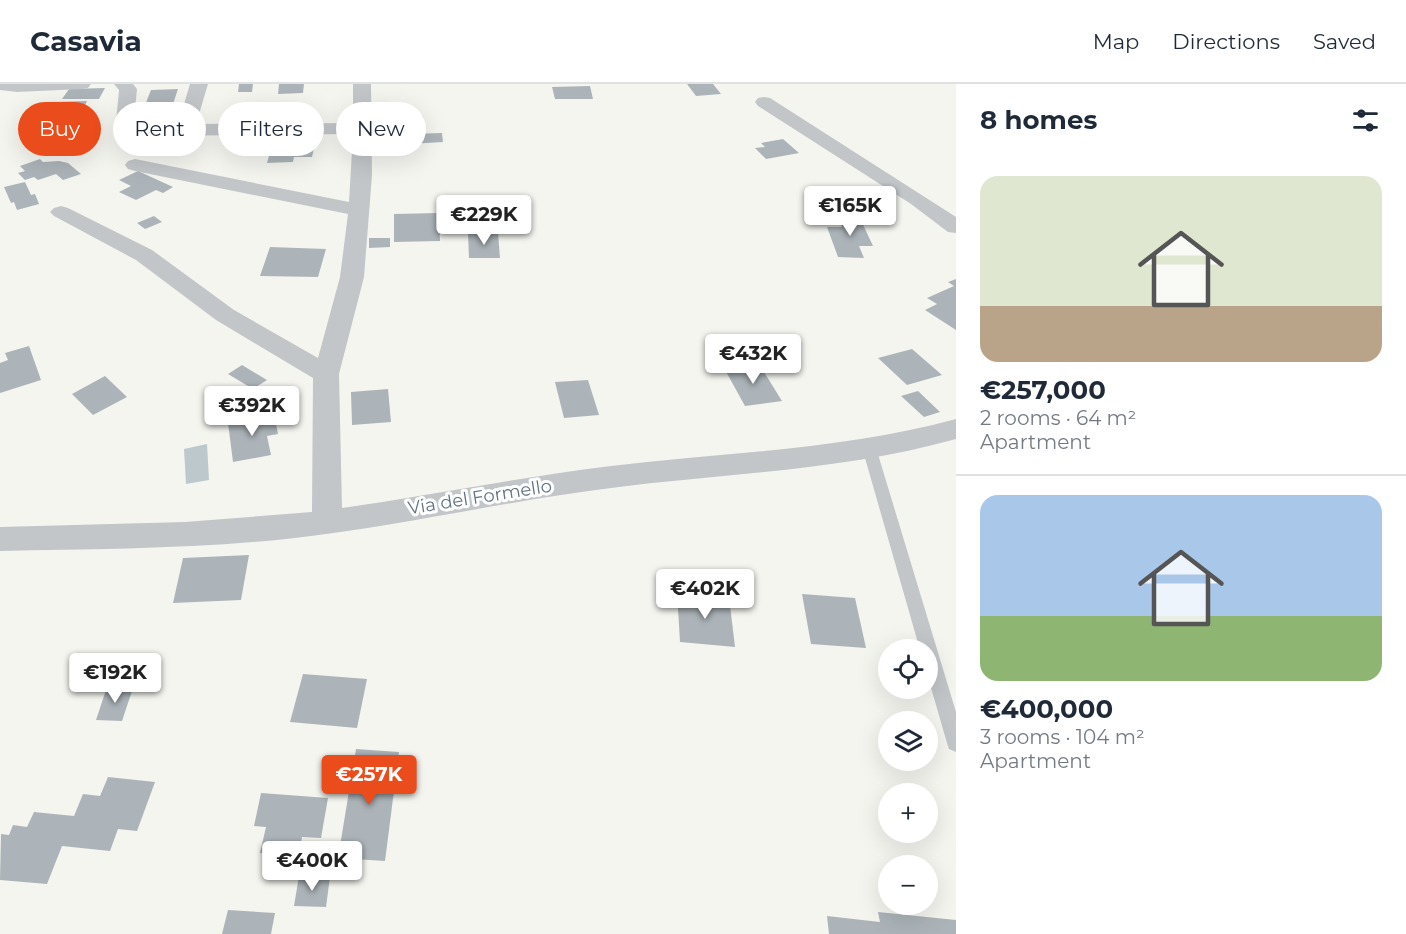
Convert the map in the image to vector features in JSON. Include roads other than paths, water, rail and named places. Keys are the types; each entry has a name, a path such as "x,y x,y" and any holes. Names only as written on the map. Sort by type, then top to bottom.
{"street":[{"path":"0,85 17,87 82,84"},
{"path":"123,84 128,88 126,102"},
{"path":"193,102 198,84"},
{"path":"362,84 362,102"},
{"path":"764,102 918,200 956,227"},
{"path":"206,130 336,128"},
{"path":"327,522 326,374 349,296 359,210 362,156"},
{"path":"135,165 359,210"},
{"path":"61,212 144,255 225,315 326,374"},
{"name":"Via del Formello","path":"0,540 177,535 327,522 611,477 870,451 956,429"}],"lane":[{"path":"870,451 956,743"}]}
